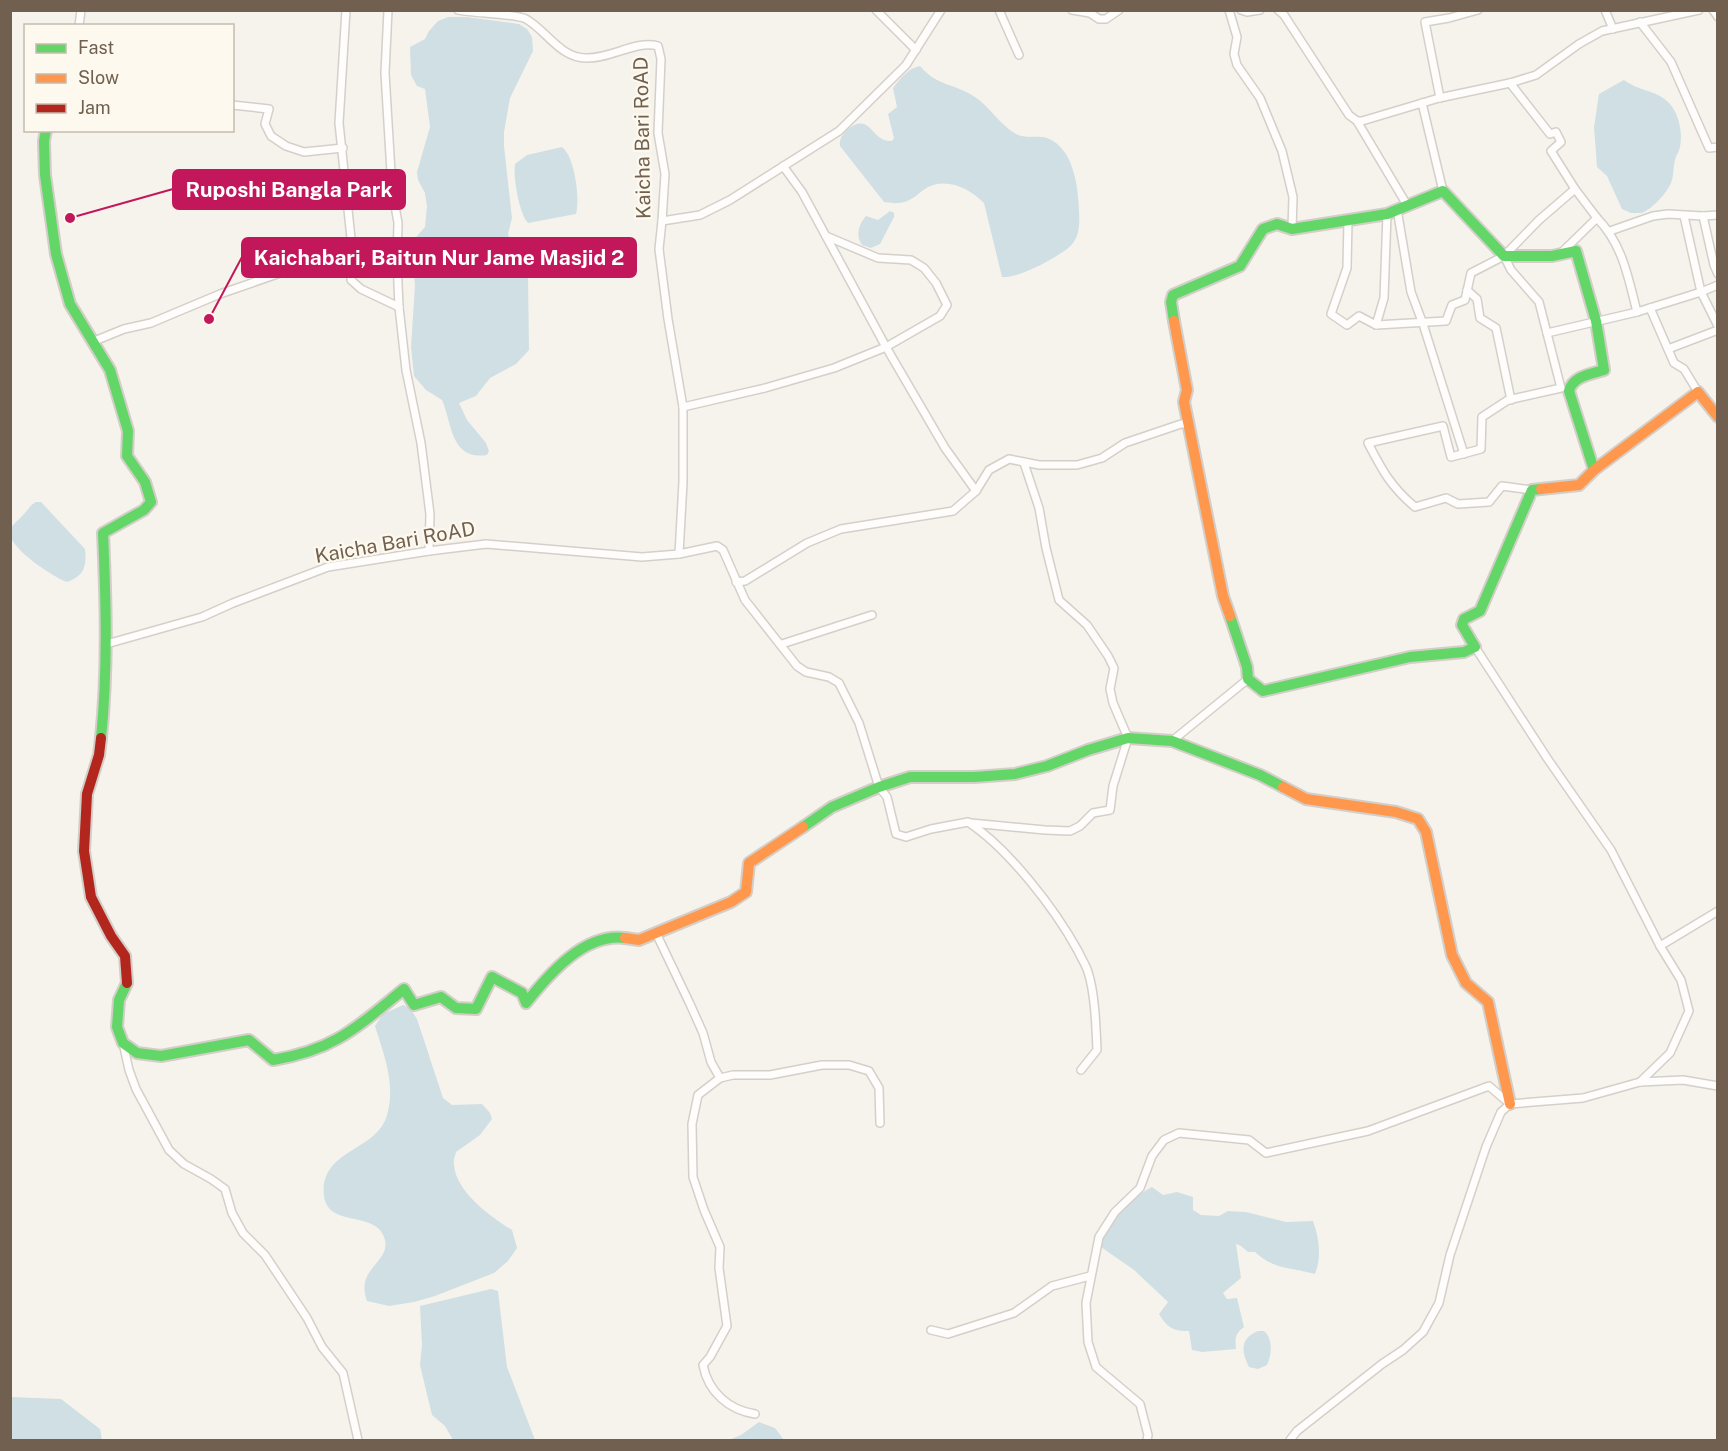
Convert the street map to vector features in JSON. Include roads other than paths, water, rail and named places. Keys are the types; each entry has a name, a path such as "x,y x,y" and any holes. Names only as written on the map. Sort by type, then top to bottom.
{"street":[{"path":"346,10 339,123 352,248 351,280 361,290 399,307"},
{"path":"388,10 385,73 392,189 398,223 399,307 406,370 421,442 430,514 429,550"},
{"name":"Kaicha Bari RoAD","path":"107,642 202,617 328,567 429,550 486,544 642,557 679,554 683,482 683,407 658,249 663,221 665,174 658,134 660,58 658,46 648,44 613,54 586,58 566,54 525,17 458,10"},
{"path":"876,10 916,50"},
{"path":"663,221 700,215 730,200 839,131 906,65 941,10"},
{"path":"999,10 1019,55"},
{"path":"1072,10 1090,13 1099,19 1106,19 1119,10"},
{"path":"1229,10 1237,37 1234,54 1237,65 1260,98 1282,151 1293,196 1292,229"},
{"path":"1241,10 1260,10"},
{"path":"1278,10 1284,15 1349,115 1357,121 1397,210 1411,292 1464,454"},
{"path":"1440,98 1425,22 1478,10"},
{"path":"1605,10 1613,28"},
{"path":"1357,121 1536,75 1579,44 1602,32 1699,10"},
{"path":"1713,10 1718,17"},
{"path":"1640,22 1671,62 1709,148 1718,147"},
{"path":"1510,83 1550,134 1556,132 1560,142 1551,151 1575,189 1610,231 1622,257 1637,312"},
{"path":"1422,104 1443,191 1504,256 1511,270 1539,302 1565,390 1594,470"},
{"path":"234,105 269,110 266,124 270,136 286,146 304,152 343,148"},
{"path":"46,132 45,176 56,254 70,304 110,370 128,431 127,456 145,482 151,502 144,510 103,533 107,642 105,697 99,755 87,794 84,851 91,897 111,936 125,956 127,986 119,1000 117,1027 136,1089 169,1150 184,1164 225,1190 232,1213 243,1233 265,1255 307,1318 322,1347 343,1372 358,1440"},
{"path":"783,166 802,192 886,347 945,448 976,491"},
{"path":"1348,220 1347,268 1331,314 1347,325 1359,316 1376,325 1446,321 1452,305 1465,300 1471,273 1504,256 1539,220 1575,189"},
{"path":"1443,191 1397,210 1292,229 1277,224 1263,229 1240,267 1173,295 1171,302 1187,390 1184,402 1223,596 1247,667 1248,679 1263,691 1410,657 1464,652 1475,647"},
{"path":"1376,325 1384,298 1397,210"},
{"path":"1610,231 1653,216 1718,215"},
{"path":"1668,349 1718,328 1701,292 1683,216"},
{"path":"1703,216 1718,274"},
{"path":"1561,253 1597,218"},
{"path":"683,407 765,388 834,368 886,347 940,316 947,306 936,283 924,268 911,260 878,258 826,236"},
{"path":"92,342 124,329 151,323 220,294 352,248"},
{"path":"1504,256 1552,256 1576,251 1596,321 1604,370 1577,379 1565,390 1510,399 1482,417 1481,449 1451,457 1443,426 1368,443 1397,492 1415,507 1446,498 1458,504 1489,502 1502,486 1532,490 1579,485 1594,470 1698,392"},
{"path":"1547,333 1637,312 1718,285"},
{"path":"1467,290 1477,299 1480,318 1496,328 1510,399"},
{"path":"1650,308 1674,363 1684,369 1717,416"},
{"path":"736,582 745,581 807,543 841,529 953,511 976,491 989,470 1009,459 1024,463 1077,465 1102,458 1125,443 1181,424 1189,424"},
{"path":"679,554 717,546 723,550 745,600 798,666 806,672 829,677 839,683 859,723 879,787 887,797 896,834 906,837 931,829 968,822 1070,831 1080,826 1093,813 1110,810 1113,786 1128,738 1113,703 1110,689 1114,668 1108,656 1087,625 1059,600 1039,508 1024,463"},
{"path":"1532,490 1480,611 1464,619 1462,625 1546,758 1611,850 1660,946 1681,980 1689,1011 1670,1053 1640,1082"},
{"path":"782,644 872,615"},
{"path":"1172,741 1248,679"},
{"path":"123,1043 137,1053 161,1056 249,1040 273,1060 291,1057 331,1044 404,989 414,1005 441,997 456,1008 476,1009 492,977 522,993 526,1003 540,985 571,956 599,940 617,938 639,940 731,902 746,892 749,881 747,871 749,863 832,807 910,777 975,777 1015,774 1047,766 1128,738 1172,741 1260,775 1306,799 1396,812 1418,819 1426,832 1452,955 1466,983 1488,1002 1510,1104"},
{"path":"968,822 986,834 1019,868 1067,932 1088,971 1097,1050 1081,1070"},
{"path":"1660,946 1718,911"},
{"path":"656,933 703,1033 711,1062 720,1078"},
{"path":"755,1414 742,1412 714,1393 705,1378 703,1365 727,1326 718,1268 720,1247 693,1177 692,1124 698,1095 720,1078 733,1075 770,1075 822,1065 849,1065 870,1071 879,1088 880,1123"},
{"path":"1290,1440 1297,1431 1423,1332 1438,1303 1450,1255 1486,1147 1501,1112 1510,1104 1583,1098 1640,1082 1683,1080 1718,1086"},
{"path":"1147,1440 1148,1435 1140,1404 1096,1367 1088,1342 1086,1303 1099,1237 1114,1212 1140,1188 1152,1156 1164,1140 1179,1133 1249,1140 1266,1153 1368,1131 1489,1086 1510,1104"},
{"path":"931,1329 948,1334 1004,1316 1014,1312 1052,1286 1090,1276"}],"place":[{"name":"Ruposhi Bangla Park","path":"70,218"},
{"name":"Kaichabari, Baitun Nur Jame Masjid 2","path":"209,319"}]}
